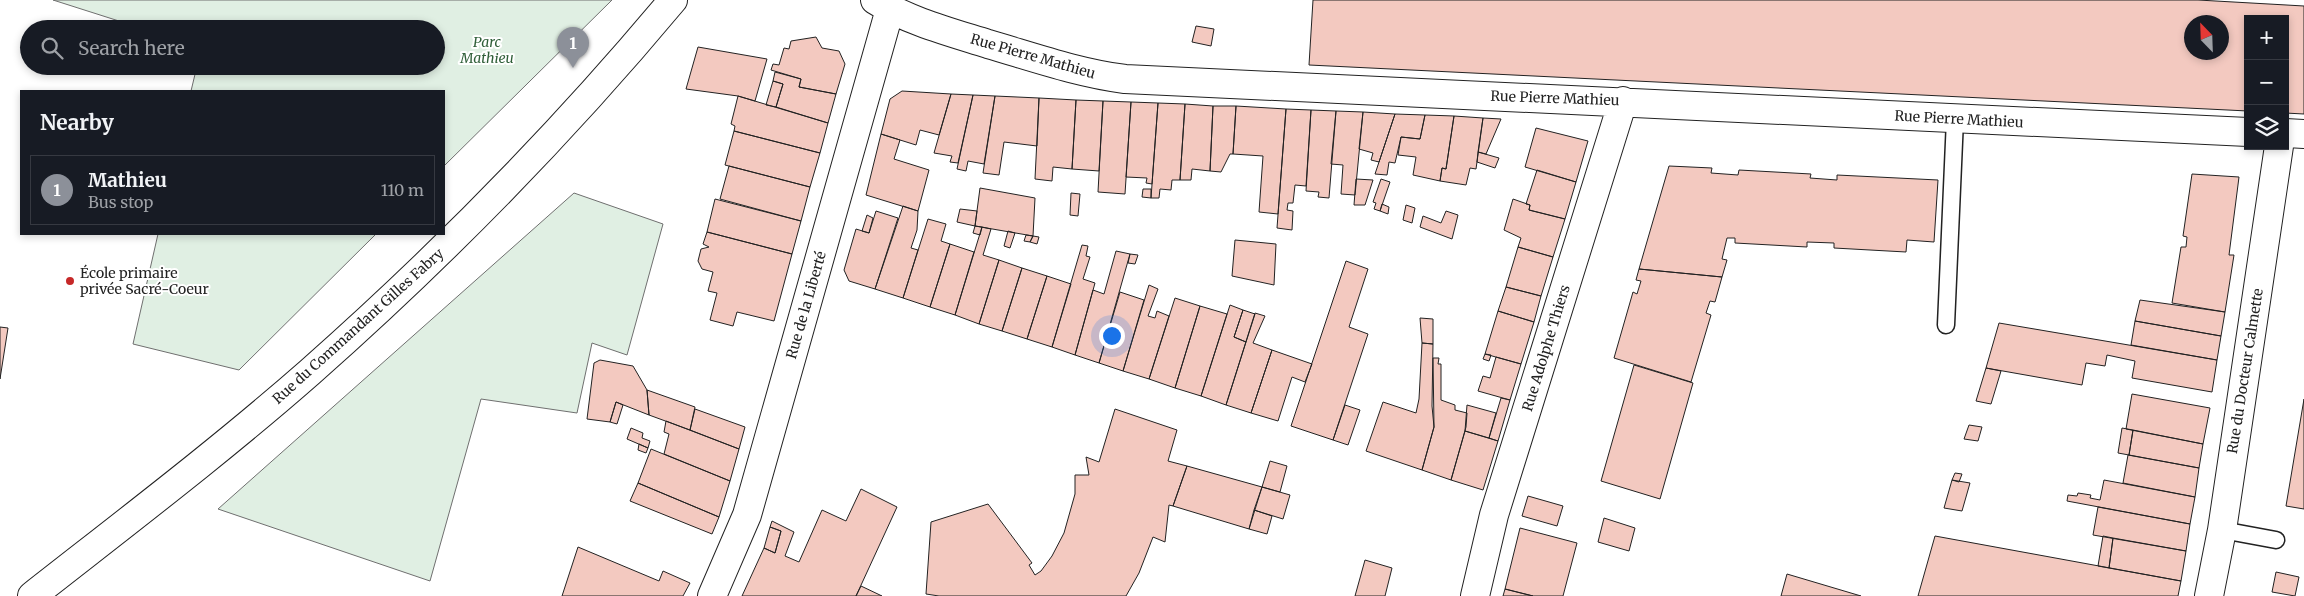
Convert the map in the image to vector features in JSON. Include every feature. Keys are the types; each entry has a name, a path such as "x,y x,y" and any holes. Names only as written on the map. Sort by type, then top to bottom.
{"street":[{"name":"Rue du Commandant Gilles Fabry","path":"32,596 215,452 310,372 400,290 534,156 673,0"},
{"name":"Rue Pierre Mathieu","path":"882,5 957,34 1071,69 1125,79 1623,101 1955,119 2244,132"},
{"name":"Rue de la Liberté","path":"712,596 747,515 882,5"},
{"name":"Rue Adolphe Thiers","path":"1474,596 1494,515 1623,101"},
{"path":"2289,133 2304,134"},
{"name":"Rue du Docteur Calmette","path":"2209,596 2222,530 2278,150"}],"lane":[{"path":"1946,325 1955,119"},
{"path":"2222,530 2276,540"}],"green space":[{"name":"Parc Mathieu","path":"53,0 612,0 445,165 445,90 191,90 195,75 445,75 445,20 116,20"},
{"path":"574,193 663,224 627,355 592,343 577,413 481,399 430,581 218,509"},
{"path":"158,235 375,235 239,370 133,344"}],"building":[{"path":"1313,0 2198,0 2304,6 2304,114 2289,113 2289,15 2244,15 2244,111 1309,65"},
{"path":"1196,26 1214,29 1211,46 1192,42"},
{"path":"816,37 822,48 839,51 845,64 836,94 799,87 801,79 771,70 773,64 779,65 784,48 789,49 791,41"},
{"path":"698,47 767,59 755,101 738,96 686,89"},
{"path":"775,72 801,79 799,87 836,94 828,123 776,107 783,84 773,81"},
{"path":"773,81 783,84 776,107 766,105"},
{"path":"902,91 951,94 939,135 920,130 916,145 881,134 890,99"},
{"path":"951,94 973,95 958,163 950,162 952,156 934,153"},
{"path":"973,95 995,96 984,164 968,161 966,171 957,169"},
{"path":"738,96 828,123 820,153 734,131 735,126 731,124"},
{"path":"995,96 1039,98 1037,146 1004,142 999,175 983,173"},
{"path":"1039,98 1076,100 1072,169 1053,167 1052,181 1035,179"},
{"path":"1076,100 1103,101 1099,171 1072,169"},
{"path":"1103,101 1131,102 1125,194 1098,192"},
{"path":"1131,102 1158,103 1152,184 1146,183 1147,178 1126,177"},
{"path":"1158,103 1185,104 1180,180 1172,180 1171,190 1160,189 1159,198 1151,198"},
{"path":"1185,104 1213,106 1210,171 1192,169 1191,180 1180,180"},
{"path":"1213,106 1236,106 1233,154 1230,154 1221,172 1210,171"},
{"path":"1236,106 1286,109 1278,214 1259,212 1263,156 1233,154"},
{"path":"1286,109 1311,110 1306,186 1295,185 1293,203 1288,203 1287,210 1293,211 1292,230 1277,228"},
{"path":"1311,110 1336,111 1329,198 1318,197 1319,192 1306,191"},
{"path":"1336,111 1363,112 1355,195 1341,194 1343,165 1331,164"},
{"path":"1363,112 1395,114 1379,162 1371,160 1373,153 1359,149"},
{"path":"1395,114 1425,115 1420,139 1401,137 1395,163 1389,162 1387,175 1375,174"},
{"path":"1425,115 1454,116 1446,169 1442,168 1440,181 1413,175 1416,157 1398,155 1401,137 1420,139"},
{"path":"1454,116 1483,118 1476,169 1470,168 1466,185 1440,181 1442,168 1446,169"},
{"path":"1483,118 1501,119 1486,154 1478,152"},
{"path":"1536,128 1588,141 1576,182 1525,167"},
{"path":"734,131 820,153 810,187 725,165"},
{"path":"881,134 900,140 894,159 929,170 918,211 866,195"},
{"path":"1478,152 1499,158 1495,168 1477,162"},
{"path":"729,166 810,187 801,221 720,199"},
{"path":"1669,166 1712,168 1711,173 1738,175 1739,170 1811,174 1810,178 1837,180 1837,175 1938,180 1934,242 1907,240 1906,252 1834,248 1834,243 1807,242 1807,247 1735,243 1735,238 1727,238 1722,259 1727,260 1722,277 1639,269"},
{"path":"1537,170 1576,182 1565,219 1529,210 1530,205 1526,204"},
{"path":"2192,174 2239,177 2229,255 2234,255 2225,312 2172,303 2181,247 2186,247 2187,237 2183,236"},
{"path":"1356,179 1373,180 1365,205 1354,205"},
{"path":"1381,179 1390,182 1380,211 1374,209 1376,203 1373,202"},
{"path":"980,188 1035,198 1033,236 975,226"},
{"path":"1143,189 1151,189 1151,198 1142,197"},
{"path":"1071,193 1080,194 1078,216 1070,215"},
{"path":"715,199 801,221 792,254 707,232"},
{"path":"1513,199 1530,205 1529,210 1565,219 1553,257 1518,247 1521,238 1504,230"},
{"path":"1382,204 1389,207 1388,214 1380,211"},
{"path":"1406,205 1415,208 1412,223 1403,220"},
{"path":"903,206 918,211 917,230 911,248 918,250 903,298 875,289"},
{"path":"960,209 977,211 975,226 957,222"},
{"path":"876,211 898,218 875,289 849,281 844,270 856,229 869,233"},
{"path":"1446,211 1458,215 1452,239 1420,227 1423,216 1441,223"},
{"path":"867,215 873,218 869,233 862,231"},
{"path":"928,219 946,224 941,241 950,244 930,307 903,298"},
{"path":"975,226 982,227 980,235 973,233"},
{"path":"982,227 991,229 983,255 999,260 979,324 955,315"},
{"path":"1008,231 1015,233 1010,248 1004,246"},
{"path":"707,232 792,254 774,321 737,312 733,326 710,320 717,293 708,291 713,272 702,269 698,261 701,249 709,247 703,244"},
{"path":"1026,235 1033,236 1030,242 1024,241"},
{"path":"1033,236 1039,237 1037,244 1030,242"},
{"path":"1235,240 1276,244 1274,285 1232,276"},
{"path":"950,244 974,252 955,315 930,307"},
{"path":"1082,245 1088,246 1086,256 1090,257 1083,279 1095,283 1075,355 1052,347"},
{"path":"1518,247 1553,257 1541,296 1506,287"},
{"path":"1116,251 1130,254 1099,363 1075,355 1093,290 1104,294"},
{"path":"1130,254 1138,255 1135,264 1128,263"},
{"path":"999,260 1022,268 1002,331 979,324"},
{"path":"1346,261 1368,269 1349,327 1368,334 1333,440 1291,426"},
{"path":"1022,268 1047,276 1027,339 1002,331"},
{"path":"1639,269 1722,277 1715,302 1710,301 1706,313 1711,315 1691,382 1614,358 1633,292 1637,294 1641,281 1636,280"},
{"path":"1047,276 1071,284 1052,347 1027,339"},
{"path":"1149,285 1158,289 1148,316 1155,318 1157,311 1169,316 1149,379 1123,371"},
{"path":"1506,287 1541,296 1534,322 1498,311"},
{"path":"1120,292 1144,300 1123,371 1099,363"},
{"path":"1175,298 1200,306 1175,388 1149,379"},
{"path":"2140,300 2225,312 2221,336 2135,321"},
{"path":"1230,305 1243,310 1234,337 1246,342 1226,405 1201,396"},
{"path":"1200,306 1227,314 1201,396 1175,388"},
{"path":"1243,310 1255,314 1246,342 1234,337"},
{"path":"1498,311 1534,322 1521,364 1485,354"},
{"path":"1255,313 1265,316 1253,343 1272,350 1251,413 1226,405"},
{"path":"1420,318 1433,319 1433,344 1422,343"},
{"path":"2135,321 2221,336 2217,360 2131,345"},
{"path":"1999,323 2217,360 2212,392 2132,378 2135,361 2107,355 2105,366 2086,363 2082,385 1986,368"},
{"path":"0,327 8,328 0,379"},
{"path":"1422,343 1433,344 1432,406 1434,427 1422,470 1366,451 1383,402 1416,413 1419,399"},
{"path":"1272,350 1312,364 1305,382 1292,377 1278,421 1251,413"},
{"path":"1485,354 1491,355 1489,361 1483,359"},
{"path":"1496,357 1521,364 1510,400 1478,391 1483,376 1490,378"},
{"path":"1433,358 1439,358 1438,364 1441,364 1441,400 1455,405 1455,410 1467,413 1466,427 1451,480 1422,470 1434,427"},
{"path":"600,360 633,366 647,390 649,415 616,402 610,422 587,419 594,363"},
{"path":"1634,365 1693,383 1660,499 1601,481"},
{"path":"1986,368 2001,371 1991,404 1976,401"},
{"path":"647,390 695,407 690,430 649,415"},
{"path":"2132,394 2210,408 2203,444 2126,429"},
{"path":"1501,398 1510,400 1498,441 1489,438"},
{"path":"2304,399 2304,509 2286,506"},
{"path":"616,402 623,405 617,424 610,422"},
{"path":"1345,405 1360,410 1348,445 1333,440"},
{"path":"1467,405 1496,413 1489,438 1465,431"},
{"path":"695,409 745,427 739,449 690,430"},
{"path":"1115,409 1177,430 1168,461 1187,466 1173,506 1169,505 1165,542 1153,537 1139,573 1126,596 939,596 926,594 931,522 988,504 1032,563 1029,565 1035,575 1041,571 1052,556 1064,533 1075,494 1075,475 1089,475 1086,457 1099,462"},
{"path":"666,421 739,449 730,481 664,454 669,434 664,432"},
{"path":"1969,425 1982,427 1978,441 1964,439"},
{"path":"631,428 643,433 642,438 650,441 648,448 627,439"},
{"path":"2122,428 2133,430 2129,455 2118,453"},
{"path":"2133,430 2203,444 2199,468 2129,455"},
{"path":"1465,431 1498,441 1483,490 1451,480"},
{"path":"639,444 648,448 646,453 638,450"},
{"path":"651,449 730,481 719,517 638,483"},
{"path":"2128,455 2199,468 2195,497 2123,483"},
{"path":"1270,461 1287,466 1280,492 1262,487"},
{"path":"1187,466 1262,487 1249,529 1173,506"},
{"path":"1955,473 1962,474 1959,482 1952,480"},
{"path":"1952,480 1970,483 1962,511 1944,508"},
{"path":"2104,480 2195,497 2190,524 2067,501 2068,495 2077,496 2078,493 2091,495 2090,498 2100,500"},
{"path":"638,483 719,517 712,534 630,501"},
{"path":"1262,487 1290,495 1283,519 1254,510"},
{"path":"861,489 897,507 856,596 742,596 764,548 775,553 781,531 770,527 772,521 794,532 785,556 799,562 822,510 846,521"},
{"path":"1528,496 1563,506 1557,526 1522,516"},
{"path":"2098,507 2190,524 2186,551 2093,535"},
{"path":"1254,510 1272,516 1267,534 1249,529"},
{"path":"1604,518 1635,528 1629,551 1598,542"},
{"path":"770,527 781,531 775,553 764,548"},
{"path":"1520,528 1577,543 1563,596 1533,596 1505,589"},
{"path":"1935,536 2181,581 2178,596 1918,596"},
{"path":"2103,536 2113,538 2109,568 2098,566"},
{"path":"2113,538 2186,551 2181,581 2109,568"},
{"path":"578,547 659,581 663,571 690,583 683,596 562,596"},
{"path":"1365,560 1392,568 1385,596 1355,596"},
{"path":"2276,572 2299,577 2295,596 2272,592"},
{"path":"1787,574 1861,596 1781,596"},
{"path":"861,586 882,596 856,596"},
{"path":"1505,589 1533,596 1503,596"}],"place":[{"name":"Mathieu","path":"573,68"},
{"name":"École primaire privée Sacré-Coeur","path":"70,281"}]}
